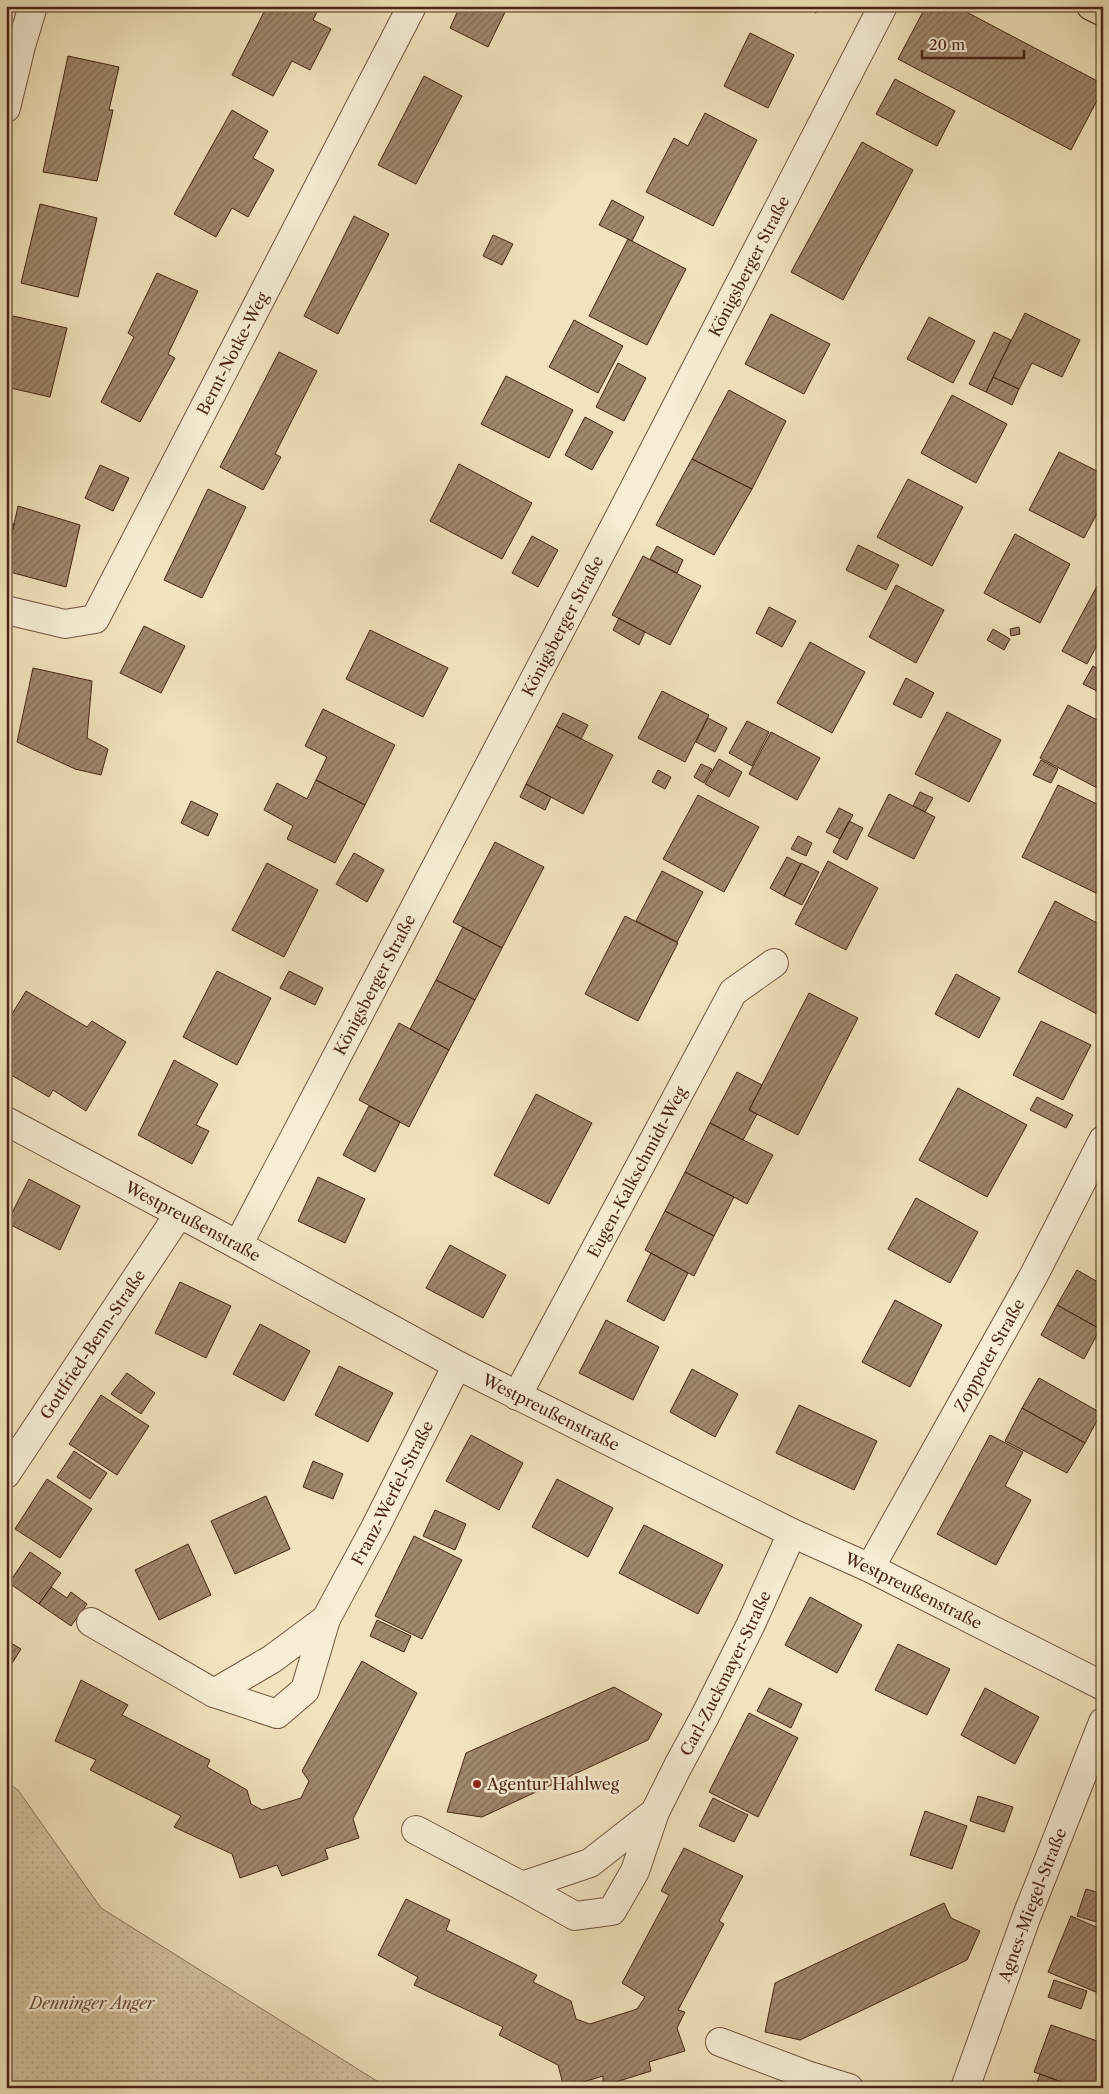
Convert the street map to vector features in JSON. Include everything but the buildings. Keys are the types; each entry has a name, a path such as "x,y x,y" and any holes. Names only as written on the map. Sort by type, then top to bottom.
{"main road":[{"path":"1091,6 1103,12"}],"street":[{"path":"6,108 33,6"},
{"name":"Bernt-Notke-Weg","path":"6,610 65,624 95,619 412,6"},
{"name":"Königsberger Straße","path":"238,1245 624,507 883,6"},
{"name":"Eugen-Kalkschmidt-Weg","path":"517,1396 733,992 774,963"},
{"name":"Westpreußenstraße","path":"6,1121 238,1245 456,1365 792,1533 870,1568 1103,1686"},
{"name":"Zoppoter Straße","path":"870,1568 1034,1275 1103,1140"},
{"name":"Gottfried-Benn-Straße","path":"6,1474 179,1214"},
{"name":"Franz-Werfel-Straße","path":"91,1622 214,1693 277,1714 305,1690 326,1620 375,1528 456,1365"},
{"name":"Carl-Zuckmayer-Straße","path":"416,1830 576,1916 612,1911 635,1871 655,1812 714,1700 792,1533"},
{"name":"Franz-Werfel-Straße","path":"214,1693 272,1659 326,1620"},
{"name":"Agnes-Miegel-Straße","path":"964,2088 1026,1918 1103,1722"},
{"name":"Carl-Zuckmayer-Straße","path":"522,1886 590,1863 655,1812"},
{"path":"720,2042 807,2075 849,2088"}],"green space":[{"name":"Denninger Anger","path":"6,1782 18,1790 101,1908 388,2088 6,2088"}],"place":[{"name":"Agentur Hahlweg","path":"477,1784"}]}
